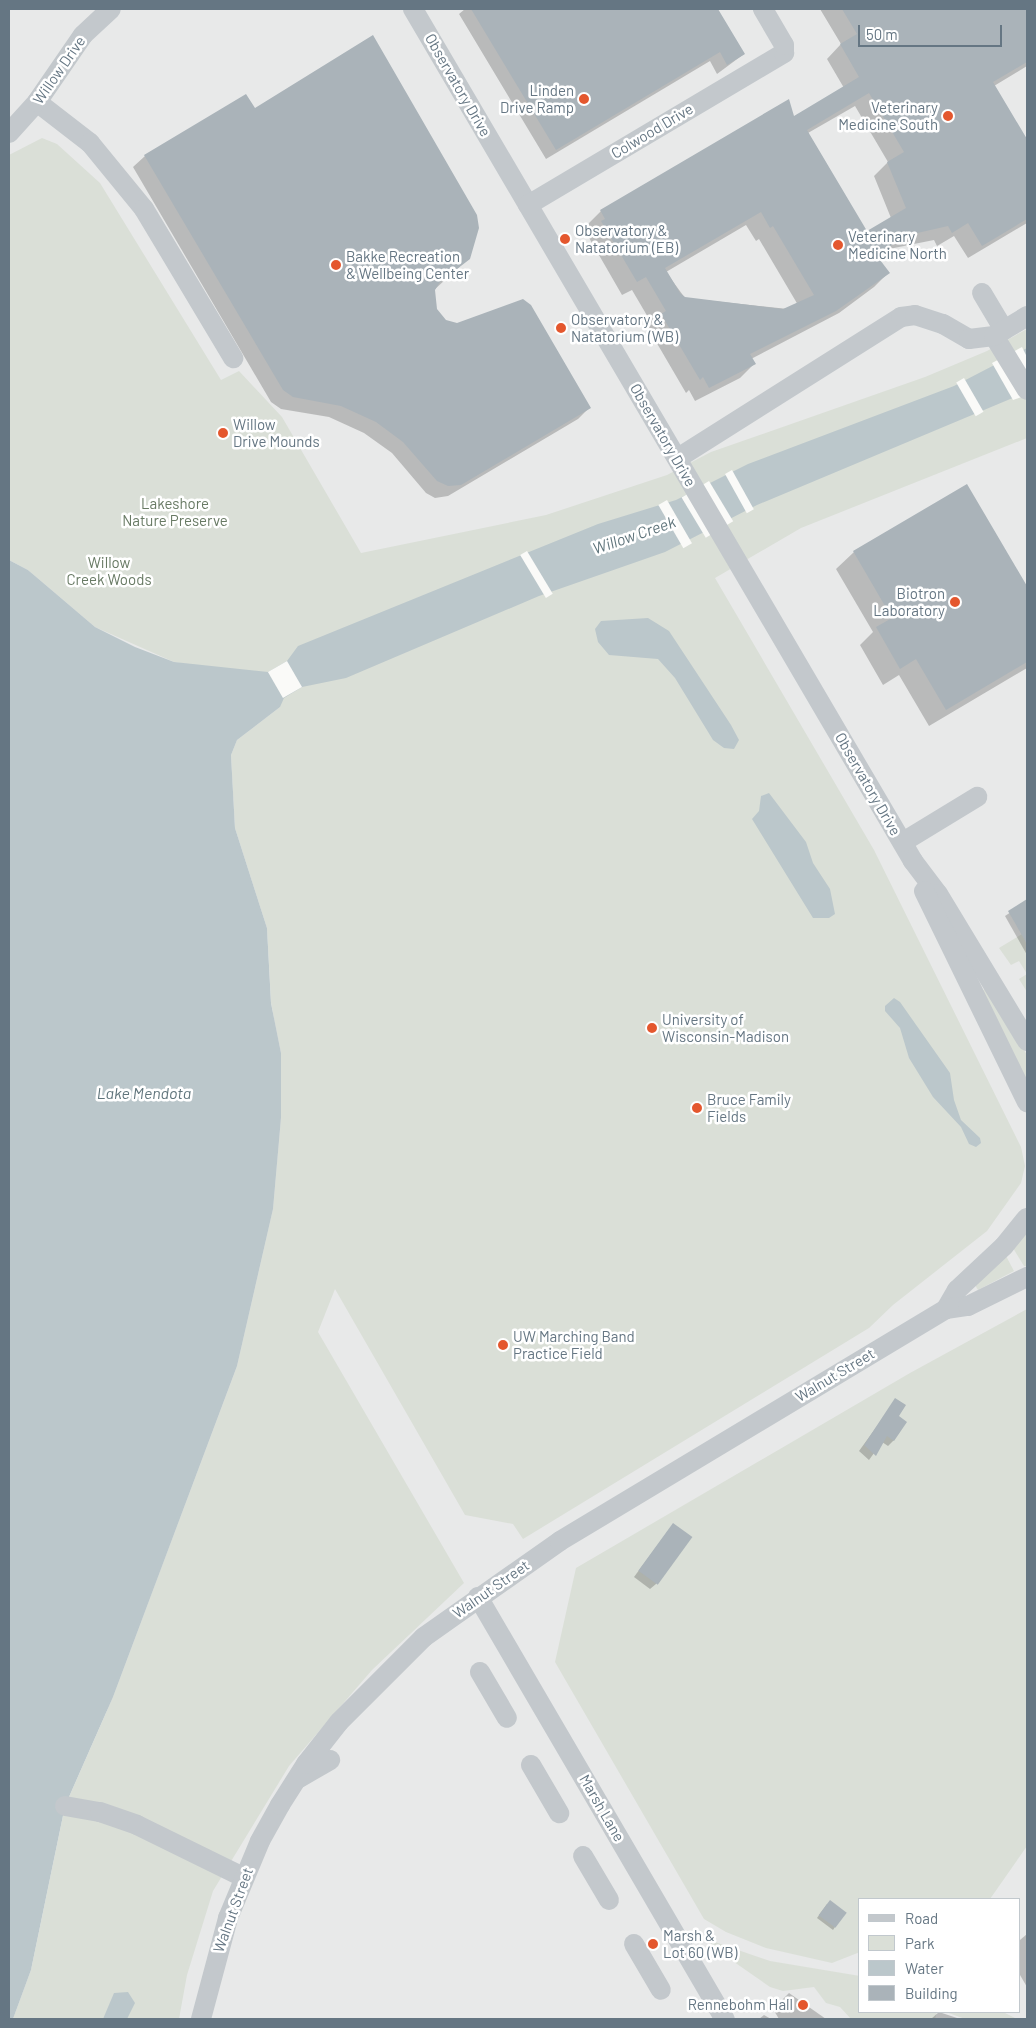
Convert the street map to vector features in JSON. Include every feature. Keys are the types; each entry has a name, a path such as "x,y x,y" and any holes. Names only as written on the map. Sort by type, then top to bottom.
{"street":[{"name":"Willow Drive","path":"9,133 37,102 83,35 111,9"},
{"name":"Observatory Drive","path":"413,9 903,842 913,861 927,900 1027,1102"},
{"name":"Colwood Drive","path":"528,205 780,51 763,9"},
{"path":"37,102 90,144 144,209 233,358"},
{"path":"982,293 999,333 1005,354 1027,390"},
{"path":"678,458 901,317 915,316 943,324 969,339 999,333 1027,316"},
{"path":"903,842 977,797"},
{"name":"Observatory Drive","path":"913,861 938,894 1027,1041"},
{"name":"Walnut Street","path":"946,1309 957,1290 1004,1246 1027,1218"},
{"name":"Walnut Street","path":"208,2018 244,1875 260,1840 295,1781 339,1722 424,1637 478,1597 560,1541 946,1309 968,1306 1027,1277"},
{"name":"Marsh Lane","path":"478,1597 725,2019"},
{"path":"480,1672 507,1718"},
{"path":"295,1781 330,1760"},
{"path":"530,1765 559,1813"},
{"path":"65,1806 100,1812 137,1825 244,1875 263,1863"},
{"path":"583,1856 609,1900"},
{"path":"634,1944 661,1990"}],"shaded area":[{"name":"University of Wisconsin-Madison","path":"9,9 1027,9 1027,2019 13,2019 31,1970 281,1118 267,928 235,828 231,755 28,570 9,560"}],"green space":[{"path":"42,138 57,144 100,183 221,380 239,371 282,417 361,553 546,515 667,475 711,452 925,377 987,351 1027,329 1027,438 801,528 715,578 874,850 1021,1147 1025,1166 1021,1183 987,1231 893,1305 869,1328 523,1539 513,1524 465,1515 335,1289 318,1332 464,1583 372,1670 289,1766 213,1891 187,1975 179,2019 13,2019 31,1970 65,1806 113,1697 237,1366 273,1209 281,1118 281,1053 271,1003 267,928 235,828 231,755 237,740 280,707 210,668 174,662 95,627 28,570 9,560 9,155"},
{"path":"1022,934 1027,944 1027,974 1019,961 1011,965 999,948"},
{"path":"1027,974 1027,992 1019,979"},
{"path":"986,988 1027,1055 1027,1082 982,991"},
{"path":"1027,1232 1027,1266 1024,1266 1013,1248"},
{"path":"1006,1256 1014,1271 978,1290 975,1285"},
{"path":"1027,1309 1027,1846 991,1898 858,1898 858,1953 832,1963 766,1948 726,1932 704,1919 555,1662 576,1568 910,1373"},
{"path":"709,1940 770,1961 858,1976 858,2013 937,2013 935,2019 851,2019 840,2007 826,2003 814,1987 783,1991 770,1987 714,1948"},
{"path":"949,2013 1005,2013 1017,2019 965,2019"}],"water":[{"name":"Lake Mendota","path":"1027,348 1027,392 757,505 665,552 539,596 346,678 302,687 284,698 280,707 237,740 231,755 235,828 267,928 271,1003 281,1053 281,1118 273,1209 237,1366 113,1697 65,1806 31,1970 13,2019 9,2019 9,560 28,570 95,627 135,647 174,662 268,672 287,661 298,646 598,524 676,500 748,464 954,386"},
{"path":"648,618 669,631 731,725 739,740 734,749 724,748 713,740 675,678 658,659 609,655 598,642 595,629 601,621"},
{"path":"769,793 806,842 813,863 830,889 835,914 829,918 813,918 752,819 759,811 761,796"},
{"path":"894,998 900,1002 950,1073 954,1100 961,1120 980,1138 981,1143 976,1147 969,1144 961,1127 933,1097 909,1058 900,1028 885,1011 885,1006"},
{"path":"128,1992 135,2003 127,2019 103,2019 114,1993"}],"pier":[{"path":"1022,347 1027,357 1027,395 1013,400 992,363"},
{"path":"964,378 984,412 976,416 956,382"},
{"path":"732,470 754,509 747,513 725,474"},
{"path":"709,481 733,521 706,538 682,497"},
{"path":"667,500 692,543 683,548 658,505"},
{"path":"527,551 553,594 546,598 520,555"},
{"path":"287,661 302,687 283,698 268,672"}],"building":[{"name":"Linden Drive Ramp","path":"471,9 718,9 745,54 727,65 720,52 556,150"},
{"path":"842,9 1027,9 1027,62 993,82 1027,139 1027,219 982,246 968,223 952,233 948,226 904,236 877,256 890,273 836,311 750,354 756,364 709,388 703,377 700,380 661,314 666,311 646,277 637,282 601,221 605,219 600,210 789,99 794,116 859,77 840,44 857,34","holes":["869,93 904,152 887,162 906,208 867,231 807,130","761,212 770,228 773,226 814,295 783,309 685,297 680,293 665,268"]},
{"name":"Bakke Recreation & Wellbeing Center","path":"373,35 477,215 479,228 470,259 440,282 435,290 437,309 446,320 457,323 523,299 531,305 591,408 461,485 448,486 437,481 403,442 376,422 341,406 293,397 283,390 144,155 246,94 255,108"},
{"name":"Biotron Laboratory","path":"967,484 1027,586 1027,662 946,710 916,659 900,669 876,627 892,618 853,551"},
{"path":"1027,899 1027,944 1008,911"},
{"path":"895,1398 906,1405 899,1416 907,1422 894,1441 887,1436 876,1456 864,1445"},
{"path":"673,1523 692,1537 658,1585 638,1571"},
{"path":"830,1900 847,1913 835,1928 819,1915"}],"place":[{"name":"Linden Drive Ramp","path":"584,99"},
{"name":"Veterinary Medicine South","path":"948,116"},
{"name":"Observatory & Natatorium (EB)","path":"565,239"},
{"name":"Veterinary Medicine North","path":"838,245"},
{"name":"Bakke Recreation & Wellbeing Center","path":"336,265"},
{"name":"Observatory & Natatorium (WB)","path":"561,328"},
{"name":"Willow Drive Mounds","path":"223,433"},
{"name":"Biotron Laboratory","path":"955,602"},
{"name":"University of Wisconsin-Madison","path":"652,1028"},
{"name":"Bruce Family Fields","path":"697,1108"},
{"name":"UW Marching Band Practice Field","path":"503,1345"},
{"name":"Marsh & Lot 60 (WB)","path":"653,1944"},
{"name":"Rennebohm Hall","path":"803,2005"}],"park label":[{"name":"Lakeshore Nature Preserve","path":"175,512"},
{"name":"Willow Creek Woods","path":"109,570"}],"water label":[{"name":"Willow Creek","path":"634,535"}]}
